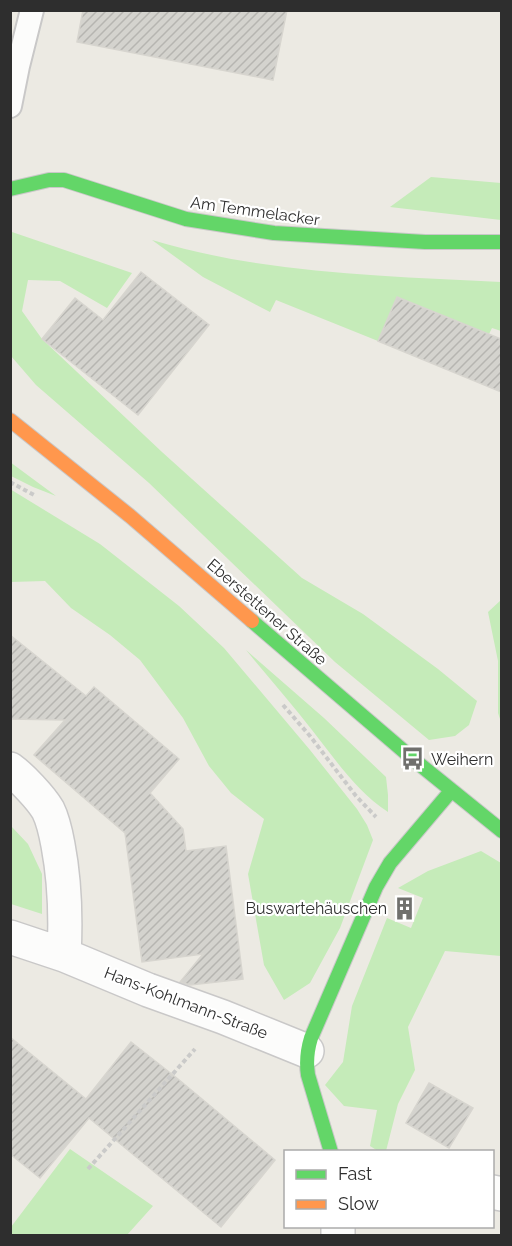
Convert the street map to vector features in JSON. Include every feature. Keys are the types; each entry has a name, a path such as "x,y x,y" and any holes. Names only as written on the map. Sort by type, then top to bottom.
{"street":[{"name":"Am Temmelacker","path":"11,188 49,180 64,180 186,219 274,233 425,242 501,242"},
{"name":"Eberstettener Straße","path":"10,420 130,516 451,791 501,831"},
{"path":"10,769 21,777 47,809 56,832 61,858 66,915 64,956"},
{"path":"330,1150 309,1079 307,1051 376,887 390,863 451,791"},
{"name":"Hans-Kohlmann-Straße","path":"10,937 307,1051"}],"lane":[{"path":"10,106 32,10"}],"path":[{"path":"88,1169 223,1017"}],"green space":[{"path":"431,177 501,183 501,220 390,207"},
{"path":"10,233 132,273 107,308 60,281 28,280 22,311 42,339 162,452 302,578 363,614 477,701 469,725 455,736 429,740 335,662 149,483 36,385 11,356"},
{"path":"152,240 238,260 281,267 369,275 501,282 501,331 492,328 489,334 397,297 378,341 276,300 270,312 203,277"},
{"path":"10,462 56,496 11,476"},
{"path":"10,489 100,544 179,606 224,648 310,750 367,825 373,840 340,928 310,983 284,1000 264,965 248,874 264,819 231,793 209,766 183,718 140,660 110,635 71,608 45,581 11,582"},
{"path":"501,600 501,722 498,713 498,661 488,612"},
{"path":"246,650 324,718 386,777 388,812 376,804 347,774"},
{"path":"11,826 28,844 42,874 42,914 11,904"},
{"path":"481,851 501,863 501,956 445,951 408,1027 415,1070 398,1104 386,1150 376,1150 370,1146 377,1110 344,1106 325,1085 343,1062 352,1006 387,918 411,928 423,898 398,888 428,871"},
{"path":"70,1149 153,1206 127,1235 11,1235 11,1227"}],"building":[{"path":"83,10 287,10 273,80 77,42"},
{"path":"141,272 209,325 138,415 42,339 75,298 103,320"},
{"path":"397,297 501,339 501,392 378,341"},
{"path":"10,635 86,696 94,687 179,759 150,793 183,829 186,851 226,846 243,979 190,985 180,982 203,954 142,962 125,833 34,755 65,720 10,719"},
{"path":"10,1037 86,1099 131,1042 275,1160 221,1227 89,1118 40,1178 10,1154"},
{"path":"429,1083 473,1108 449,1148 406,1123"}],"traffic: fast":[{"path":"10,189 49,180 64,180 186,219 274,233 425,242 502,242"},
{"path":"252,621 413,759 502,831"},
{"path":"330,1150 308,1075 307,1056 311,1038 376,887 390,863 451,791"}],"traffic: slow":[{"path":"10,420 130,516 252,621"}],"place":[{"name":"Weihern","path":"413,759"},
{"name":"Buswartehäuschen","path":"405,908"}]}
